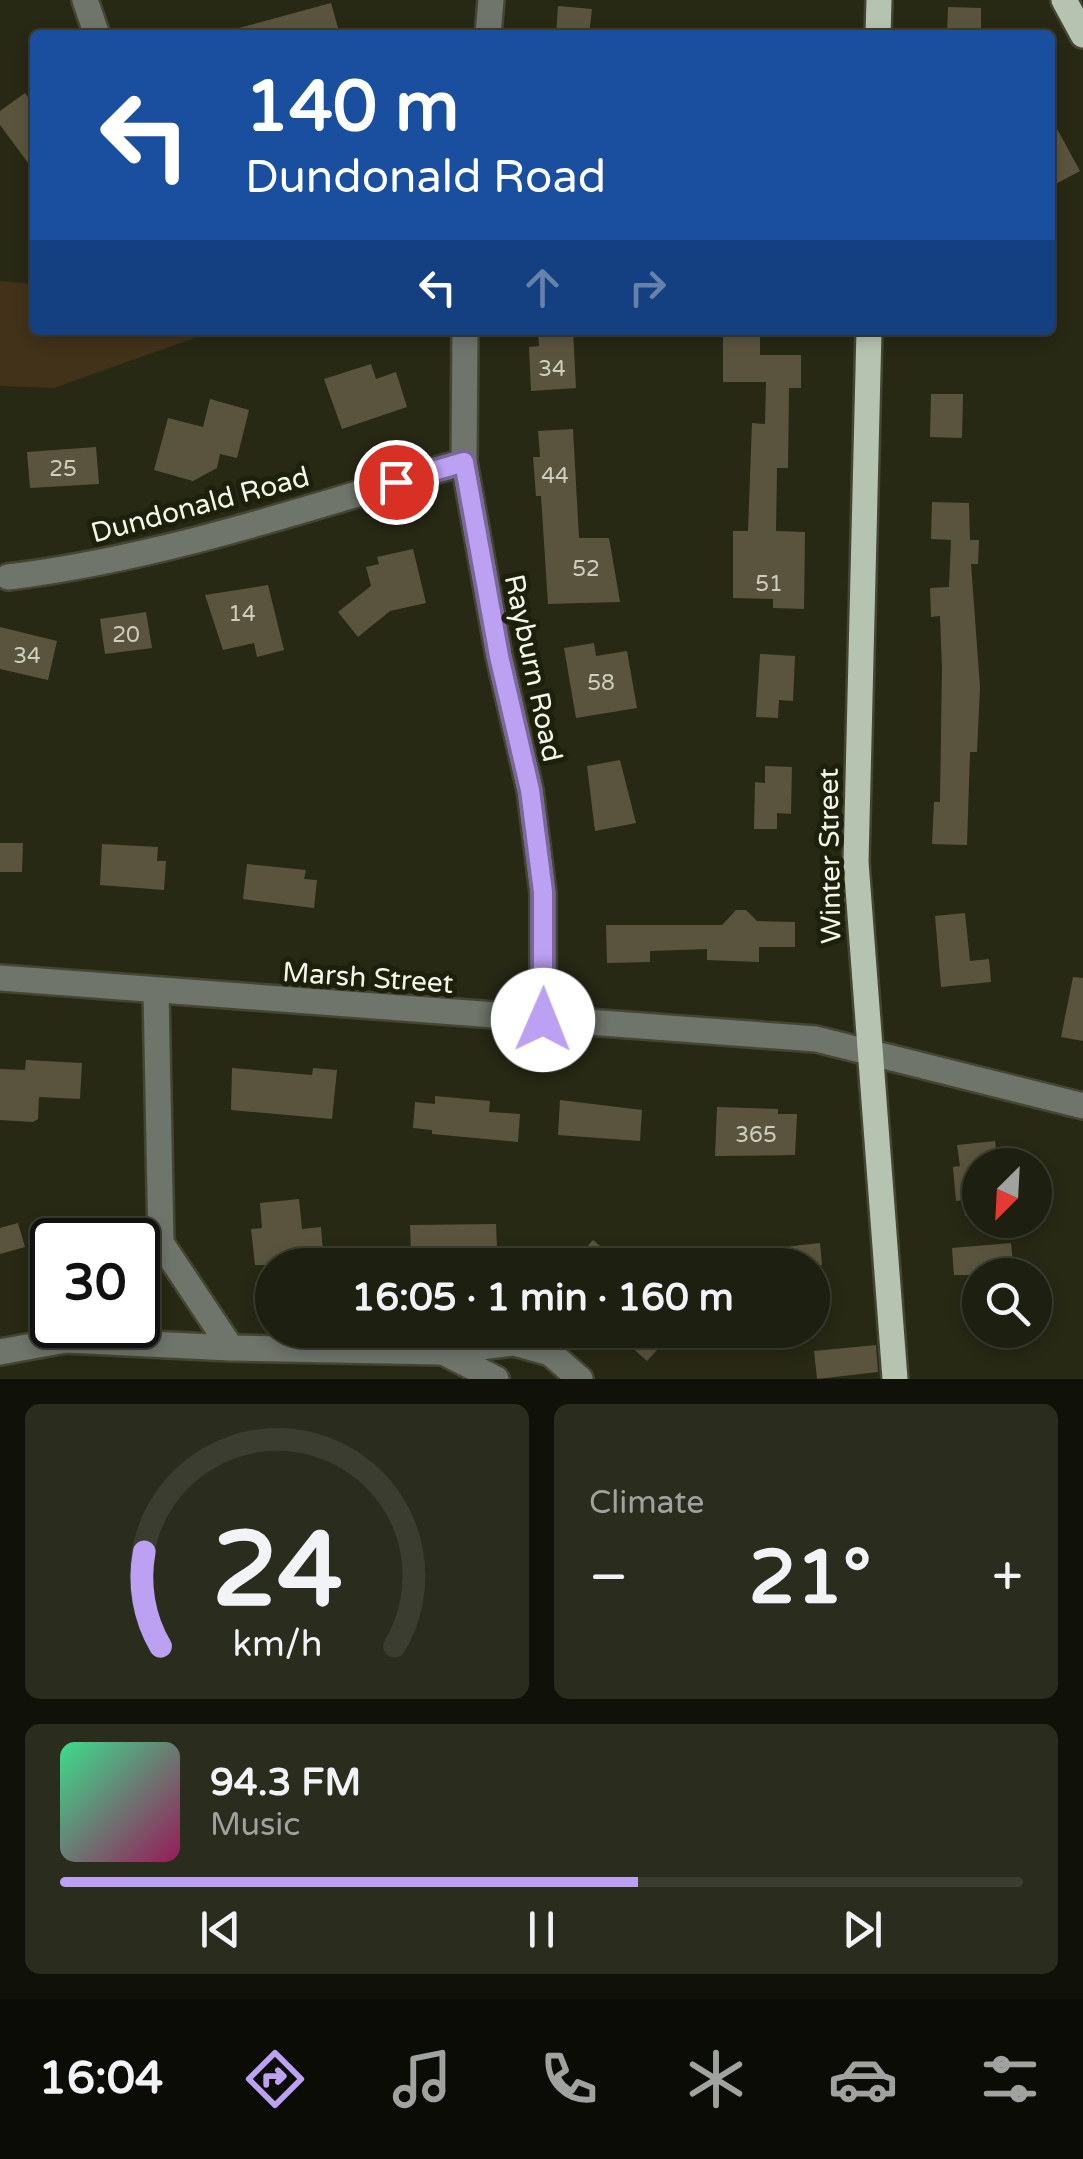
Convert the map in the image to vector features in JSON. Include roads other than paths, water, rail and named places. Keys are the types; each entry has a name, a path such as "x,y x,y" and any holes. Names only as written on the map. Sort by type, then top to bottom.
{"main road":[{"path":"878,0 878,30"},
{"path":"1064,0 1083,35"},
{"name":"Winter Street","path":"869,335 855,811 867,1052 895,1379"}],"street":[{"path":"85,0 95,30"},
{"path":"489,30 492,0"},
{"name":"Rayburn Road","path":"465,335 464,462 499,656 530,790 543,892 543,1020"},
{"name":"Dundonald Road","path":"8,578 67,570 210,535 464,462"},
{"name":"Marsh Street","path":"0,978 816,1039 914,1068 1083,1106"},
{"path":"156,992 161,1243 231,1348"},
{"path":"160,1341 231,1348 440,1352 514,1342 531,1345 566,1365 580,1379"},
{"path":"0,1352 30,1344"},
{"path":"440,1352 464,1359 496,1379"}]}
